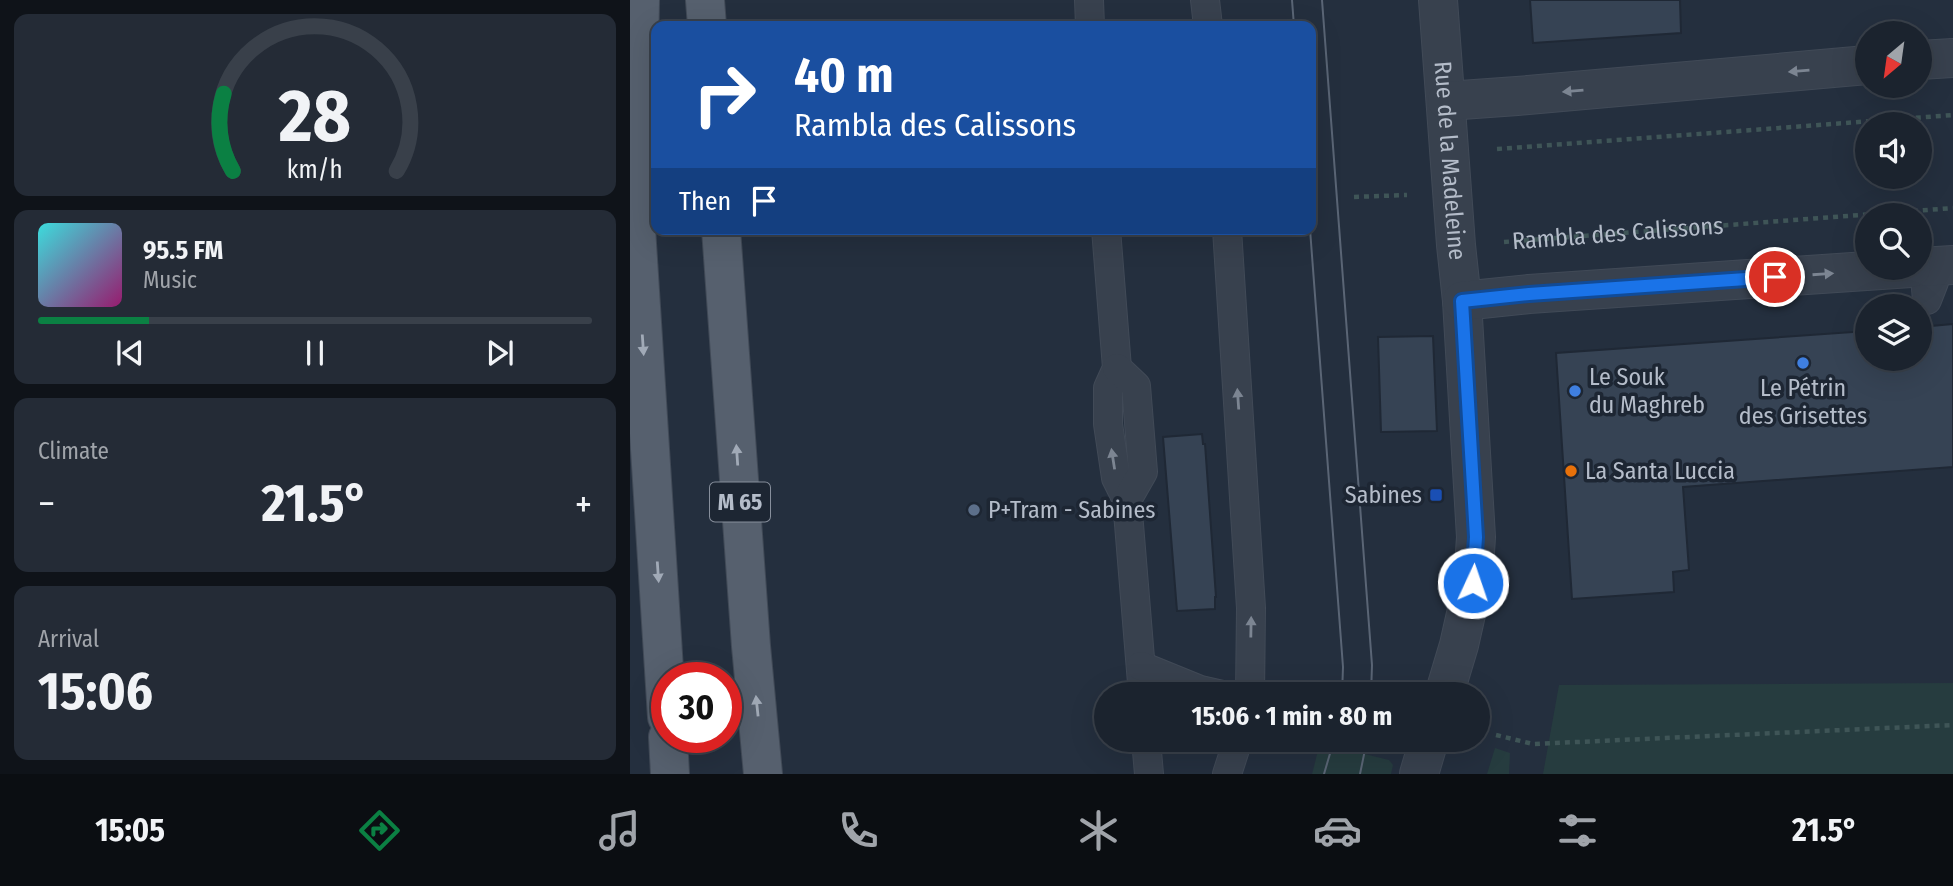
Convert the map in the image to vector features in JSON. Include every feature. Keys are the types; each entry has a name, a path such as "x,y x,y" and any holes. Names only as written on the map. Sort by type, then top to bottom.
{"main road":[{"path":"640,0 636,228 664,662"},
{"path":"705,0 706,21"},
{"name":"M 65","path":"721,235 751,646 763,774"},
{"path":"669,753 670,774"}],"street":[{"name":"Rue de la Madeleine","path":"1438,0 1462,301 1476,537 1473,583 1448,682"},
{"path":"1932,59 1953,58"},
{"path":"1447,101 1855,66"},
{"path":"1462,301 1529,294 1855,274"},
{"path":"1419,774 1425,752"}],"lane":[{"path":"1089,0 1090,21"},
{"path":"1205,0 1207,21"},
{"path":"1106,235 1117,368 1108,388 1108,424 1116,478 1127,500 1142,682"},
{"path":"1227,235 1251,608 1250,682"},
{"path":"1117,368 1136,386 1143,472 1127,500"},
{"path":"1141,666 1180,682"},
{"path":"1147,752 1149,774"},
{"path":"1227,774 1234,752"}],"path":[{"path":"1495,160 1494,149 1953,115"},
{"path":"1354,197 1413,195"},
{"name":"Rambla des Calissons","path":"1500,242 1953,208"},
{"path":"1496,734 1533,744 1953,725"}],"green space":[{"path":"1953,683 1953,774 1543,774 1559,685"},
{"path":"1495,748 1510,753 1509,774 1487,774"},
{"path":"1318,752 1357,752 1389,760 1393,765 1391,774 1312,774"}],"building":[{"path":"1530,0 1680,0 1681,33 1533,43"},
{"path":"1953,324 1953,467 1683,487 1689,570 1673,572 1674,592 1572,599 1556,353 1855,332 1855,371 1932,371 1932,326"},
{"path":"1433,336 1437,431 1381,432 1378,337"},
{"path":"1202,434 1205,444 1215,609 1177,611 1163,437"}],"tram line":[{"path":"1292,0 1294,21"},
{"path":"1322,0 1371,682"},
{"path":"1310,235 1342,682"},
{"path":"1324,774 1330,752"},
{"path":"1360,774 1365,752"}],"place":[{"name":"Le Pétrin des Grisettes","path":"1803,363"},
{"name":"Le Souk du Maghreb","path":"1575,391"},
{"name":"La Santa Luccia","path":"1571,471"},
{"name":"Sabines","path":"1436,495"},
{"name":"P+Tram - Sabines","path":"974,510"}],"route":[{"path":"1473,583 1476,537 1462,301 1775,277"}]}
